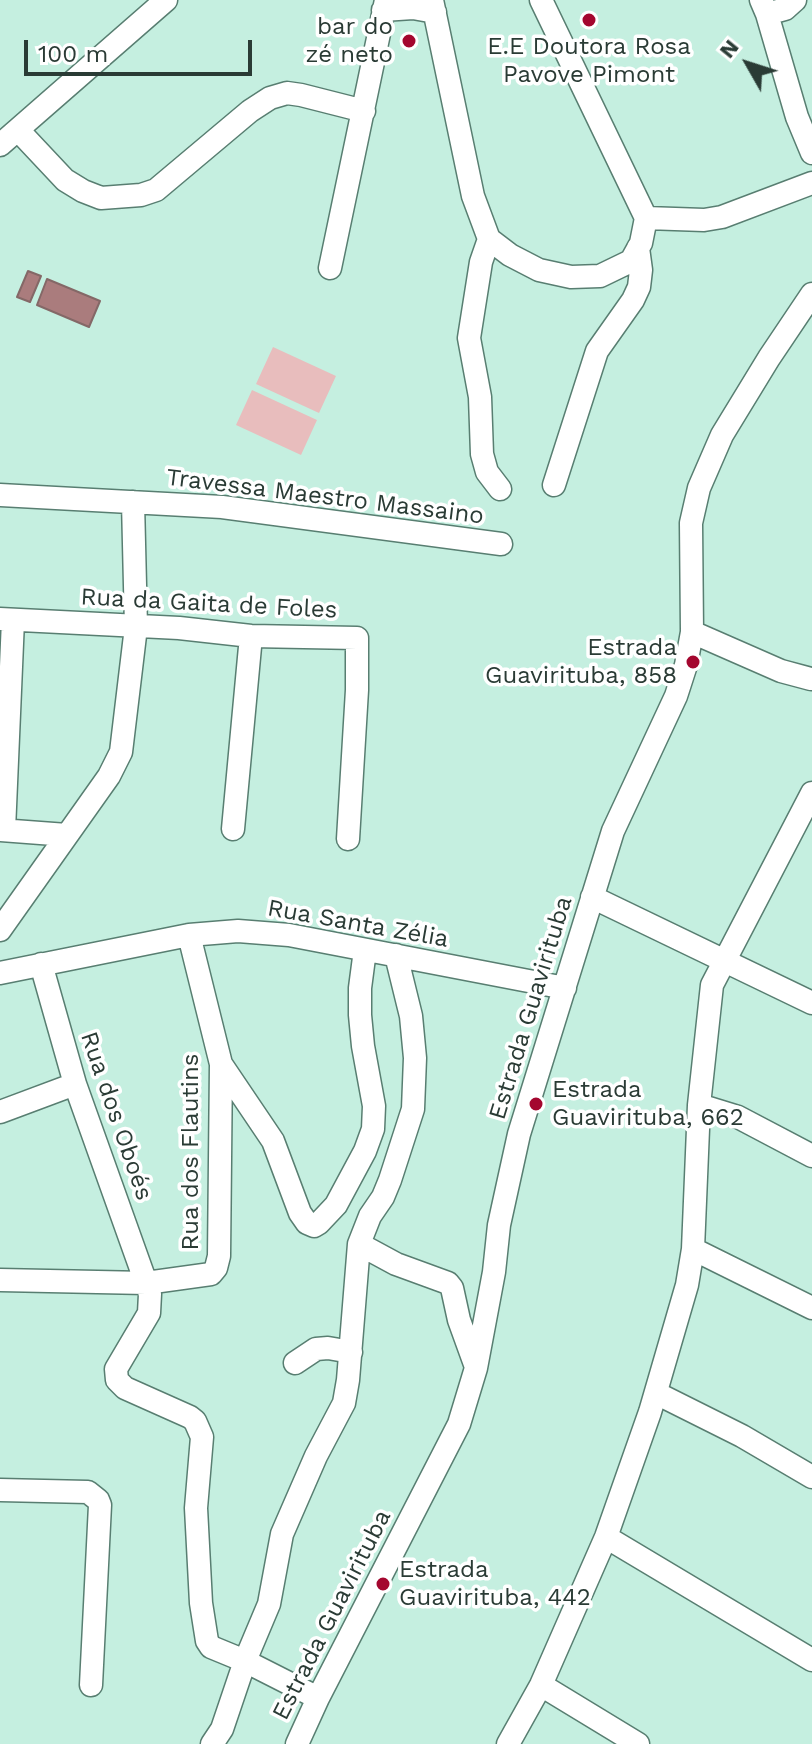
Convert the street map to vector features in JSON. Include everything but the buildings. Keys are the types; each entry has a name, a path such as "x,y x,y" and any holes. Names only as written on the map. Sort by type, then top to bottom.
{"street":[{"path":"0,145 166,0"},
{"path":"330,268 385,5 413,8 434,6 473,196 489,239 510,255 539,270 571,277 600,276 631,261 646,218 541,0"},
{"path":"795,0 785,9 764,7 797,117 812,153"},
{"path":"18,130 65,180 101,198 141,195 156,190 241,118 270,98 287,93 364,111"},
{"path":"646,218 704,220 722,217 812,183"},
{"path":"489,239 481,262 469,338 480,397 482,454 487,472 500,489"},
{"path":"554,485 597,351 639,287 641,270 638,248"},
{"name":"Estrada Guavirituba","path":"304,1741 318,1698 459,1424 476,1368 494,1272 499,1225 519,1134 613,831 676,696 686,665 692,632 691,523 699,488 722,435 812,294"},
{"name":"Travessa Maestro Massaino","path":"0,495 235,508 501,544"},
{"path":"0,930 109,776 121,752 136,627 133,502"},
{"path":"6,619 2,830 67,835"},
{"name":"Rua da Gaita de Foles","path":"6,619 179,628 251,636 357,638 348,839"},
{"path":"692,632 781,671 812,677"},
{"path":"233,829 251,636"},
{"path":"508,1744 541,1685 606,1537 656,1393 687,1285 693,1249 699,1105 712,985 812,793"},
{"path":"592,897 812,1003"},
{"name":"Rua Santa Zélia","path":"0,973 189,935 238,931 289,935 565,988"},
{"name":"Rua dos Flautins","path":"146,1283 211,1274 219,1256 221,1064 189,935"},
{"path":"221,1064 273,1141 300,1213 307,1223 314,1226 325,1219 349,1182 373,1129 374,1106 360,1015 365,950"},
{"path":"212,1744 222,1729 245,1661 269,1604 282,1534 316,1456 344,1403 359,1244 390,1180 413,1109 415,1071 411,1016 396,955"},
{"name":"Rua dos Oboés","path":"41,964 75,1084 146,1283"},
{"path":"0,1112 75,1084"},
{"path":"699,1105 738,1117 812,1156"},
{"path":"359,1244 396,1264 448,1283 476,1368"},
{"path":"693,1249 812,1308"},
{"path":"0,1280 146,1283 151,1301 149,1313 116,1369 117,1380 125,1388 190,1417 200,1429 202,1456 196,1508 205,1634 211,1647 318,1698"},
{"path":"295,1363 316,1349 351,1352"},
{"path":"656,1393 742,1436 812,1477"},
{"path":"0,1490 88,1492 98,1500 91,1685"},
{"path":"606,1537 812,1660"},
{"path":"541,1685 638,1744"}],"shaded area":[{"path":"28,271 41,276 30,302 17,297"},
{"path":"47,279 100,301 89,327 37,305"},
{"path":"273,347 336,376 319,413 256,384"},
{"path":"252,390 317,420 301,455 236,425"}],"place":[{"name":"E.E Doutora Rosa Pavove Pimont","path":"589,20"},
{"name":"bar do zé neto","path":"409,41"},
{"name":"Estrada Guavirituba, 858","path":"693,662"},
{"name":"Estrada Guavirituba, 662","path":"536,1104"},
{"name":"Estrada Guavirituba, 442","path":"383,1584"}]}
